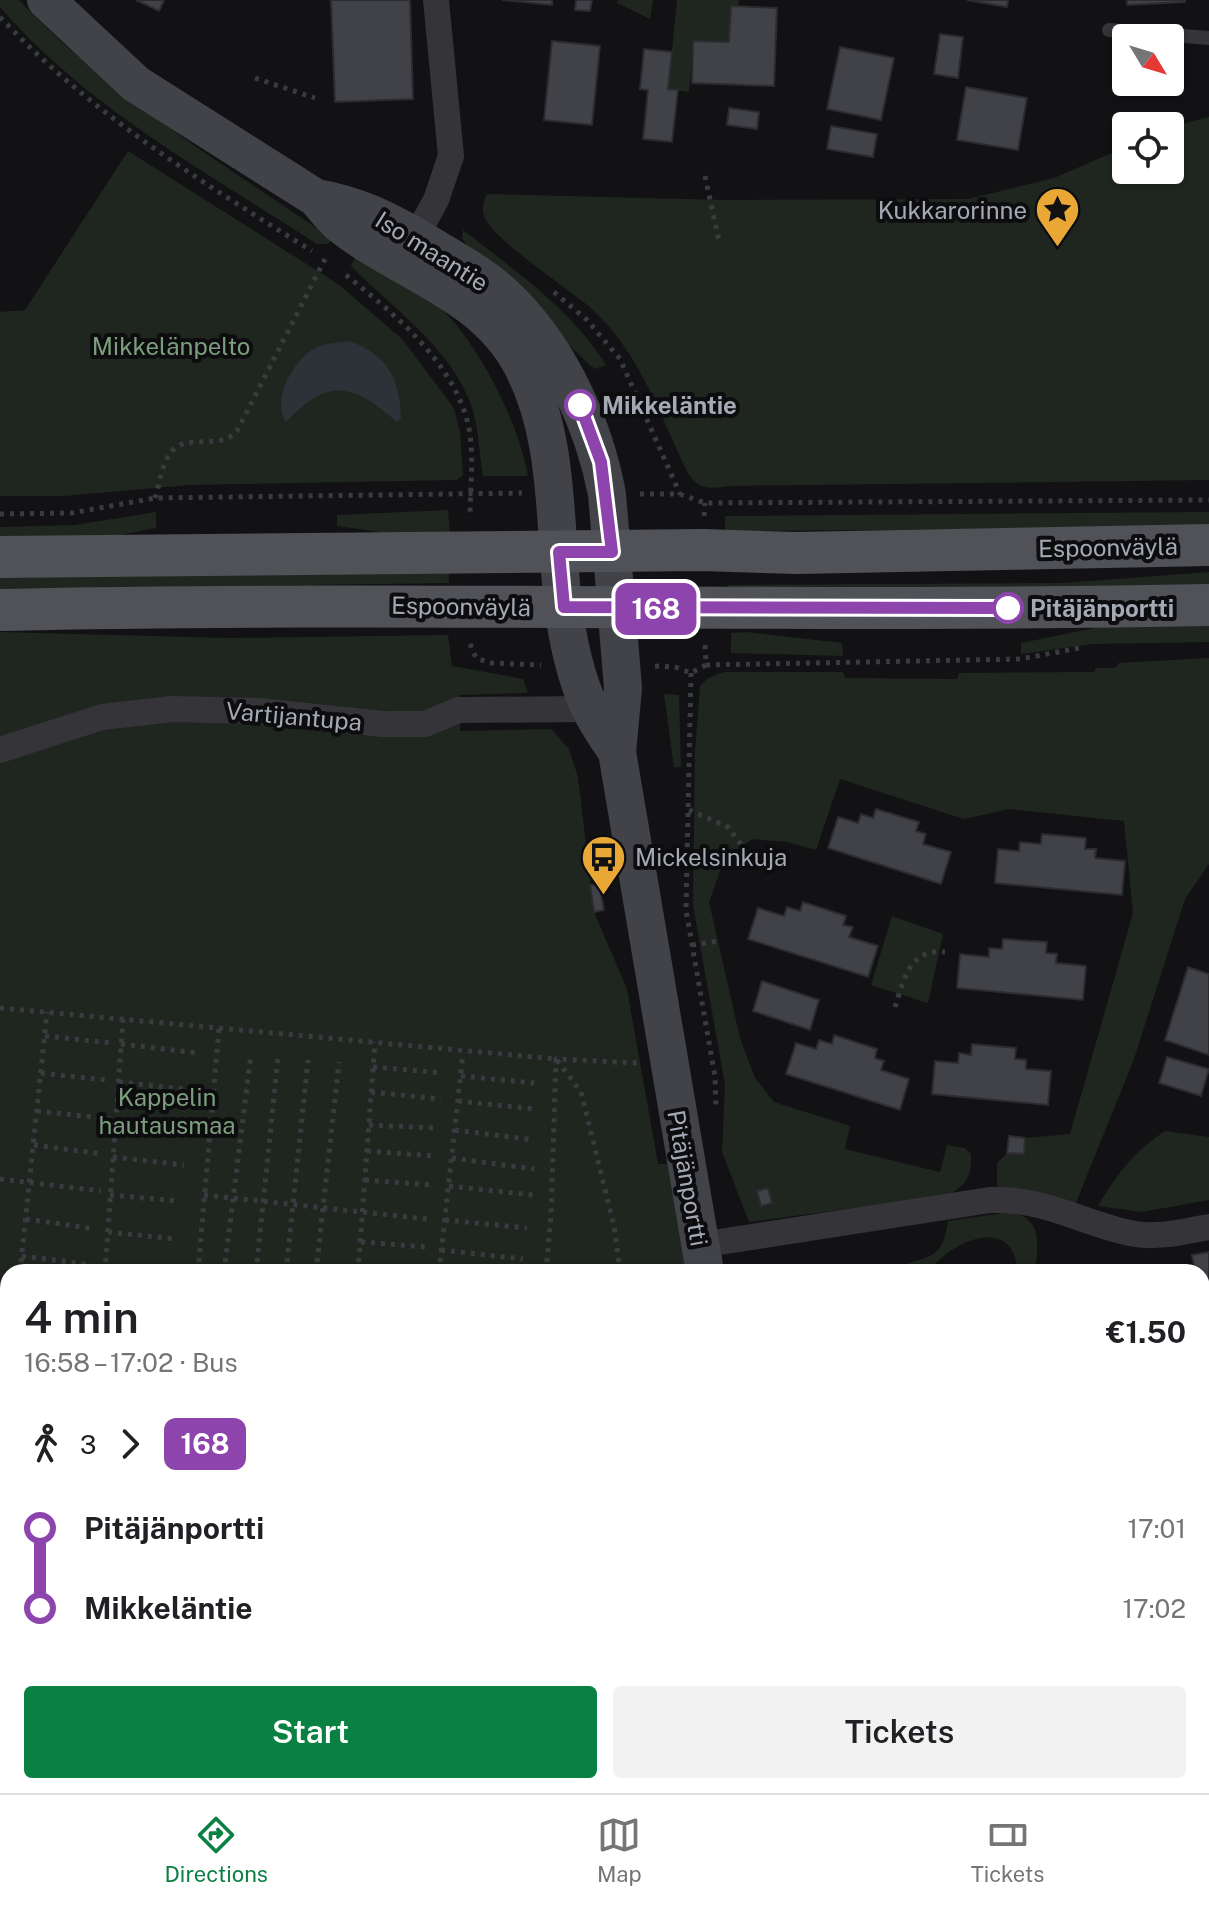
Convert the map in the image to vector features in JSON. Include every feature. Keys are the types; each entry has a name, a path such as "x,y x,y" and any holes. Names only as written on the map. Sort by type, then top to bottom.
{"main road":[{"name":"Iso maantie","path":"46,0 136,84 316,198 353,204 409,249 499,334 518,359 533,391 551,469 564,607"},
{"name":"Iso maantie","path":"409,249 457,261 512,303 546,346 580,405 601,462 607,494 616,607"},
{"name":"Espoonväylä","path":"0,557 796,553 1209,545"},
{"name":"Espoonväylä","path":"0,610 357,604 704,610 1209,605"},
{"name":"Pitäjänportti","path":"564,607 590,709 617,752"},
{"name":"Pitäjänportti","path":"616,607 623,688 617,752 702,1259"}],"street":[{"path":"409,249 436,200 451,156 436,0"},
{"name":"Vartijantupa","path":"0,750 102,717 172,709 258,711 383,724 425,724 459,710 590,709"},
{"path":"702,1259 990,1200 1021,1199 1135,1234 1161,1236 1209,1227"}],"lane":[{"path":"1109,30 1209,38"}],"path":[{"path":"0,17 95,107 160,156 325,259 426,349 460,397 471,441 470,493"},
{"path":"255,78 315,98"},
{"path":"705,176 719,241"},
{"path":"155,498 173,449 183,444 222,442 237,431 325,259"},
{"path":"0,514 72,513 155,498 553,494"},
{"path":"607,494 680,494 705,503 1209,500"},
{"path":"706,665 1021,659 1090,645"},
{"path":"691,673 686,910 715,1077 716,1107"},
{"path":"689,810 728,827 746,851"},
{"path":"692,945 719,941"},
{"path":"895,1007 907,971 918,956 931,951 945,952"},
{"path":"0,1008 375,1042 463,1053 644,1063"},
{"path":"21,1264 47,1012"},
{"path":"105,1264 123,1019"},
{"path":"199,1264 219,1028"},
{"path":"45,1036 111,1043"},
{"path":"359,1264 375,1042"},
{"path":"121,1044 198,1053"},
{"path":"440,1264 463,1053"},
{"path":"225,1264 251,1054"},
{"path":"257,1264 278,1058"},
{"path":"547,1264 556,1059"},
{"path":"556,1059 581,1092 614,1226 619,1264"},
{"path":"287,1264 308,1060"},
{"path":"317,1264 339,1062"},
{"path":"373,1067 442,1073"},
{"path":"41,1073 106,1080"},
{"path":"461,1076 534,1083"},
{"path":"119,1082 193,1090"},
{"path":"371,1092 441,1099"},
{"path":"458,1101 533,1109"},
{"path":"37,1111 185,1127"},
{"path":"369,1125 437,1128"},
{"path":"455,1130 534,1140"},
{"path":"34,1145 103,1154"},
{"path":"367,1151 434,1156"},
{"path":"113,1157 184,1165"},
{"path":"452,1158 534,1169"},
{"path":"0,1179 101,1191"},
{"path":"365,1180 432,1185"},
{"path":"449,1186 533,1195"},
{"path":"110,1195 178,1201"},
{"path":"204,1195 427,1219"},
{"path":"26,1219 95,1229"},
{"path":"445,1220 527,1228"},
{"path":"108,1232 175,1239"},
{"path":"361,1242 426,1247"},
{"path":"441,1250 523,1259"},
{"path":"22,1256 84,1264"}],"green space":[{"path":"0,0 19,0 54,35 129,98 333,239 327,244 317,244 191,164 109,107 34,43 0,7"},
{"path":"618,0 653,0 650,19 617,3"},
{"path":"677,0 739,0 738,6 731,7 729,42 693,41 689,92 668,89"},
{"path":"1209,117 1209,480 710,488 700,485 688,473 648,386 609,326 503,239 483,212 487,194 723,200 968,199 1054,178 1112,153 1112,184 1184,184 1184,123"},
{"name":"Mikkelänpelto","path":"128,151 338,284 402,339 454,408 460,432 463,475 457,480 189,485 64,496 0,496 0,312 25,310"},
{"path":"463,230 559,308 606,365 594,369 474,255 462,238"},
{"path":"357,253 426,295 460,330 504,403 523,453 528,476 483,476 478,433 463,387 436,348 351,266"},
{"path":"448,510 450,536 416,537 337,526 337,515"},
{"path":"156,512 156,528 74,544 0,544 0,527 75,525"},
{"path":"1209,512 1209,528 725,531 725,516"},
{"path":"449,572 449,583 93,588 0,593 0,577"},
{"path":"1209,572 1209,591 728,597 728,585 1064,583"},
{"path":"1209,624 1209,642 1093,644 1021,654 1021,643 1110,625"},
{"name":"Kappelin hautausmaa","path":"0,632 229,638 448,635 452,666 523,679 528,693 459,695 460,731 551,729 569,749 578,777 594,912 627,989 658,1164 671,1164 689,1264 0,1264"},
{"path":"747,632 842,643 843,656 731,653 731,633"},
{"path":"1209,658 1209,864 1185,899 1134,1059 1075,1205 997,1188 997,1163 1007,1153 1024,1154 1025,1138 1070,1134 1133,913 1124,821 1009,809 964,819 840,779 816,850 787,842 753,839 725,857 709,902 740,1038 755,1078 774,1102 850,1126 845,1149 940,1172 947,1145 965,1148 971,1154 966,1180 947,1196 749,1222 722,1152 725,1085 693,905 695,752 700,686 708,678 724,672 843,672 845,678 957,679 959,673 1094,672 1096,668 1115,668 1119,663"},
{"path":"664,694 679,695 681,767 674,767"},
{"path":"892,916 943,934 928,1003 871,985"},
{"path":"1165,1131 1209,1137 1209,1200 1142,1212 1098,1206 1127,1164"},
{"path":"1011,1212 1021,1215 1029,1220 1036,1234 1036,1264 1016,1264 1014,1254 1006,1243 994,1238 980,1238 951,1250 936,1264 907,1264 936,1252 945,1236 948,1221"}],"shaded area":[{"path":"349,341 373,353 389,370 398,391 401,418 397,422 367,399 341,390 315,398 286,422 282,413 283,391 300,360 317,347"}],"building":[{"path":"136,0 164,0 159,11"},
{"path":"331,0 410,0 413,99 335,102"},
{"path":"502,0 552,0 552,5"},
{"path":"576,0 592,0 590,11 575,10"},
{"path":"967,0 1008,0 1007,7"},
{"path":"1127,0 1185,0 1185,2 1127,5"},
{"path":"731,6 777,8 774,86 692,83 693,41 729,42"},
{"path":"940,34 963,37 958,78 934,74"},
{"path":"552,41 600,46 592,125 544,120"},
{"path":"840,47 894,58 881,120 827,109"},
{"path":"644,49 672,52 668,89 678,90 672,142 643,139 648,90 640,89"},
{"path":"966,87 1027,98 1018,150 957,140"},
{"path":"729,108 759,112 757,129 727,125"},
{"path":"831,126 877,134 873,157 827,149"},
{"path":"876,809 919,822 916,831 926,834 923,844 951,852 941,884 828,848 838,817 858,823 861,814 873,818"},
{"path":"1042,834 1086,838 1085,849 1096,849 1095,858 1125,861 1122,895 995,883 998,849 1019,851 1020,842 1041,844"},
{"path":"599,884 604,910 594,912 590,885"},
{"path":"803,902 846,916 843,925 853,927 849,937 878,946 868,977 748,939 758,908 784,916 787,907 800,911"},
{"path":"1003,939 1047,942 1046,953 1057,954 1056,963 1086,966 1083,1000 957,988 960,954 989,957 989,948 1002,949"},
{"path":"1188,967 1209,974 1209,1055 1165,1040"},
{"path":"762,981 819,1000 810,1030 753,1011"},
{"path":"834,1035 877,1049 875,1058 884,1061 881,1070 909,1079 900,1110 786,1074 796,1043 816,1049 819,1040 832,1044"},
{"path":"972,1044 1016,1048 1015,1059 1026,1060 1026,1069 1051,1071 1048,1105 932,1094 935,1061 958,1063 959,1053 971,1055"},
{"path":"1167,1057 1209,1069 1201,1096 1159,1083"},
{"path":"1009,1136 1025,1138 1024,1154 1007,1153"},
{"path":"768,1188 772,1203 761,1206 757,1191"},
{"path":"1209,1252 1209,1264 1194,1264 1192,1255"}],"bus line":[{"name":"168","path":"580,405 601,462 612,552 559,552 564,607 704,610 1008,608"}],"place":[{"name":"Kukkarorinne","path":"1058,249"},
{"name":"Mikkeläntie","path":"580,405"},
{"name":"Pitäjänportti","path":"1008,608"},
{"name":"Mickelsinkuja","path":"604,896"}]}
